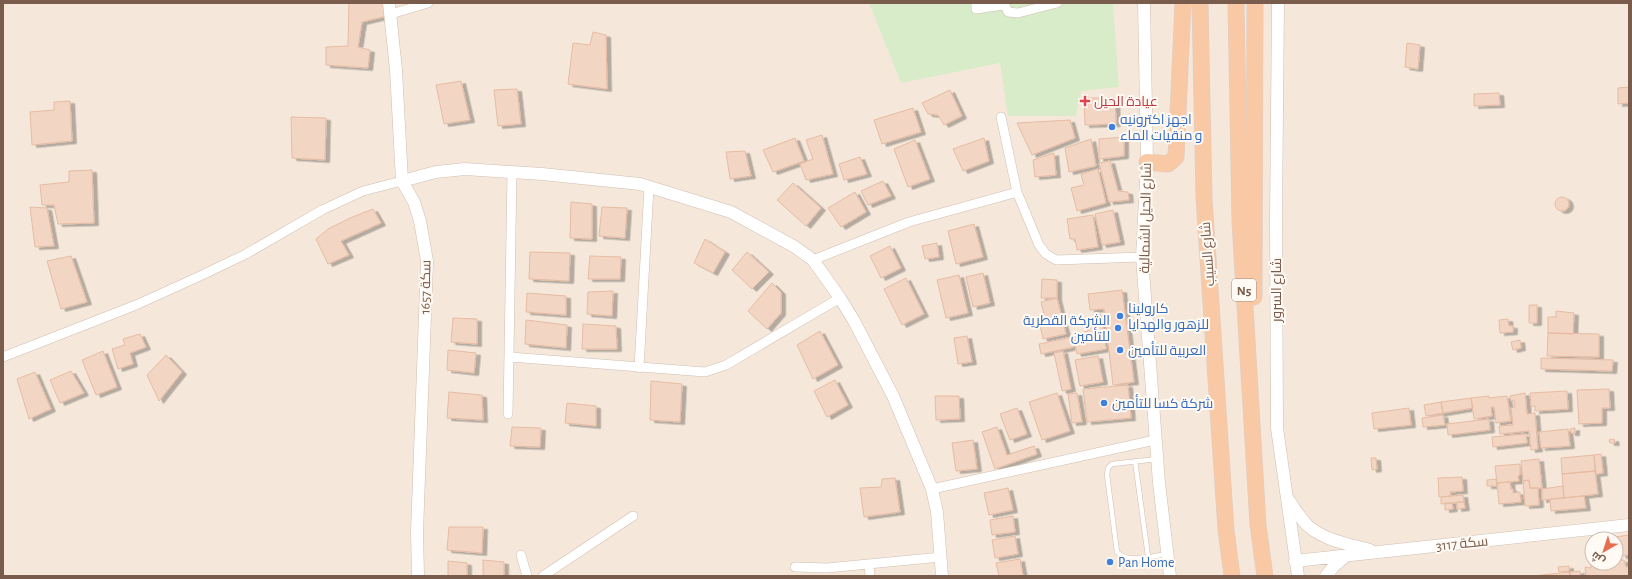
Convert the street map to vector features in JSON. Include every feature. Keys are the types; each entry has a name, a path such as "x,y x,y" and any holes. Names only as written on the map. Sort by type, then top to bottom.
{"highway":[{"path":"1146,162 1168,164 1176,157 1184,3"},
{"name":"شارع السيب","path":"1200,3 1204,198 1225,522 1232,576"},
{"name":"N5","path":"1236,3 1240,222 1258,525 1265,576"},
{"path":"1249,380 1254,361 1255,3"}],"street":[{"path":"390,9 428,3"},
{"path":"976,3 976,9 1004,4 1008,12 1018,13 1057,3"},
{"name":"شارع الحيل الشمالية","path":"1144,3 1146,162 1142,257 1155,440 1170,576"},
{"name":"شارع السرور","path":"1278,3 1276,220 1277,428 1298,576"},
{"name":"سكة 1657","path":"390,9 396,70 402,181 414,202 420,221 427,261 418,524 418,576"},
{"path":"1001,117 1017,192 1040,245 1046,254 1056,260 1142,257"},
{"path":"3,357 136,305 200,276 246,254 322,210 363,191 436,172 465,169 640,184 731,212 795,247 813,260 840,298 854,321 893,396 932,489 937,512 942,576"},
{"path":"508,414 512,172"},
{"path":"639,368 649,187"},
{"path":"813,260 909,222 1017,192"},
{"path":"510,357 705,372 726,365 840,298"},
{"path":"932,489 1155,440"},
{"path":"1287,498 1308,525 1325,537 1348,545 1379,552"},
{"path":"543,576 634,516"},
{"name":"سكة 3117","path":"1295,561 1629,525"},
{"path":"521,555 527,576"},
{"path":"1326,576 1334,566 1346,556"},
{"path":"794,567 828,572 869,564 941,557"},
{"path":"869,564 870,576"}],"lane":[{"path":"1157,459 1112,464 1108,468 1107,475 1117,552 1121,557 1129,559 1167,554"},
{"path":"1136,461 1148,556"}],"shaded area":[{"path":"3,3 1629,3 1629,576 3,576"}],"green space":[{"path":"869,3 1113,3 1119,87 1081,91 1076,116 1008,116 1000,63 901,83"}],"building":[{"path":"349,3 384,3 387,16 362,22 358,47 370,50 368,68 326,65 326,47 348,46"},
{"path":"593,32 606,35 607,89 568,84 573,43 590,45"},
{"path":"1407,43 1420,45 1418,69 1405,67"},
{"path":"461,81 470,120 444,124 436,85"},
{"path":"1629,87 1629,103 1618,104 1618,88"},
{"path":"517,89 521,124 498,126 494,90"},
{"path":"950,90 962,116 944,125 938,115 928,114 922,103"},
{"path":"1499,93 1500,105 1474,106 1474,94"},
{"path":"1084,98 1115,98 1116,124 1085,125"},
{"path":"70,101 72,141 32,145 30,112 54,110 54,102"},
{"path":"913,108 921,132 882,144 874,120"},
{"path":"291,117 326,118 325,160 292,158"},
{"path":"1070,120 1075,138 1032,155 1017,123"},
{"path":"822,135 833,174 806,180 800,164 813,159 806,140"},
{"path":"1124,137 1124,156 1099,159 1099,139"},
{"path":"795,138 804,161 773,172 763,150"},
{"path":"984,138 989,161 963,171 953,149"},
{"path":"1091,139 1096,166 1069,172 1065,148"},
{"path":"915,140 930,179 908,187 894,149"},
{"path":"745,151 751,176 730,179 726,152"},
{"path":"1054,153 1056,175 1035,177 1033,160"},
{"path":"860,157 867,174 844,180 839,164"},
{"path":"1110,161 1118,191 1128,192 1129,200 1109,202 1099,163"},
{"path":"1098,169 1106,203 1077,211 1071,188 1084,185 1081,174"},
{"path":"92,170 94,223 58,224 54,205 42,205 40,185 69,182 69,171"},
{"path":"883,181 891,196 868,205 861,191"},
{"path":"793,183 821,208 806,226 777,200"},
{"path":"855,192 866,212 841,227 828,208"},
{"path":"1559,197 1565,197 1569,201 1569,207 1565,211 1559,211 1555,207 1555,201"},
{"path":"571,202 592,204 592,239 570,238"},
{"path":"30,207 47,208 54,246 35,247"},
{"path":"602,207 627,208 625,238 599,236"},
{"path":"373,209 381,223 341,241 349,255 328,264 316,239 328,229"},
{"path":"1113,210 1120,242 1102,245 1095,214"},
{"path":"1093,215 1098,247 1077,250 1075,239 1070,239 1067,219"},
{"path":"974,224 983,257 956,264 948,231"},
{"path":"705,239 725,252 713,273 694,263"},
{"path":"937,243 939,257 925,259 922,246"},
{"path":"890,246 901,268 881,278 870,256"},
{"path":"530,252 570,253 569,281 529,279"},
{"path":"747,252 769,272 752,289 732,270"},
{"path":"71,256 87,302 61,309 47,261"},
{"path":"590,256 621,257 620,279 588,279"},
{"path":"983,273 990,303 973,307 966,277"},
{"path":"959,275 968,313 946,318 937,280"},
{"path":"906,278 924,314 902,325 884,289"},
{"path":"1042,279 1057,280 1057,298 1041,298"},
{"path":"772,283 781,292 781,313 767,329 748,311"},
{"path":"1122,290 1134,382 1113,385 1104,309 1090,310 1088,294"},
{"path":"613,291 612,316 587,314 588,292"},
{"path":"527,293 566,296 566,315 526,312"},
{"path":"1057,298 1066,334 1043,339 1038,316 1044,314 1041,302"},
{"path":"1529,305 1537,305 1537,323 1529,323"},
{"path":"1556,311 1574,313 1573,334 1548,333 1548,317 1556,317"},
{"path":"1101,315 1106,349 1077,354 1073,335 1088,331 1088,317"},
{"path":"453,318 477,319 477,344 451,342"},
{"path":"1508,319 1509,326 1513,326 1513,332 1500,333 1499,320"},
{"path":"526,320 567,325 566,348 525,344"},
{"path":"583,324 616,326 617,349 582,349"},
{"path":"820,331 838,365 813,379 797,345"},
{"path":"1548,333 1599,334 1599,357 1547,356"},
{"path":"140,334 146,347 130,353 133,364 118,369 112,349 125,345 123,339"},
{"path":"967,336 972,362 958,364 954,338"},
{"path":"1072,337 1074,347 1041,354 1039,344"},
{"path":"1520,340 1521,348 1513,350 1511,342"},
{"path":"448,350 476,353 474,373 447,370"},
{"path":"103,351 117,387 96,395 82,360"},
{"path":"1063,351 1071,389 1062,391 1054,353"},
{"path":"166,355 182,372 159,401 147,375"},
{"path":"1098,356 1103,382 1080,386 1075,360"},
{"path":"1541,358 1613,360 1612,371 1541,369"},
{"path":"71,371 84,393 60,403 50,380"},
{"path":"35,372 51,409 29,419 17,379"},
{"path":"835,380 848,405 827,417 814,391"},
{"path":"651,381 682,384 680,422 650,420"},
{"path":"1128,385 1131,418 1087,422 1083,389"},
{"path":"1609,389 1610,408 1602,408 1602,423 1579,424 1577,390"},
{"path":"1567,391 1568,409 1535,411 1535,406 1531,406 1530,393"},
{"path":"449,392 482,395 483,420 447,418"},
{"path":"1057,393 1070,431 1042,440 1029,402"},
{"path":"1077,393 1082,422 1072,423 1068,394"},
{"path":"1525,393 1527,414 1535,413 1538,449 1531,450 1529,431 1500,434 1499,426 1513,425 1511,408 1515,407 1514,400 1511,401 1510,396"},
{"path":"935,396 959,396 960,419 936,420"},
{"path":"1489,396 1489,398 1507,396 1511,421 1496,423 1494,407 1491,407 1492,416 1474,419 1471,398"},
{"path":"1471,398 1473,408 1443,413 1441,402"},
{"path":"1441,402 1443,413 1426,416 1424,405"},
{"path":"567,403 596,406 596,426 565,423"},
{"path":"1017,408 1027,434 1010,440 1000,414"},
{"path":"1409,408 1411,425 1374,429 1372,413"},
{"path":"1443,415 1445,425 1423,427 1422,418"},
{"path":"1489,419 1490,430 1448,435 1447,424"},
{"path":"512,427 541,428 540,447 510,446"},
{"path":"997,427 1007,455 1034,446 1037,454 995,469 982,432"},
{"path":"1575,428 1575,433 1571,433 1570,429"},
{"path":"1568,429 1570,446 1541,448 1539,432"},
{"path":"1526,434 1527,443 1493,447 1492,437"},
{"path":"1614,439 1615,443 1610,443 1609,440"},
{"path":"973,440 977,469 956,471 952,443"},
{"path":"1601,454 1603,473 1596,474 1594,455"},
{"path":"1594,455 1595,471 1562,474 1561,458"},
{"path":"1371,458 1376,458 1377,469 1372,470"},
{"path":"1539,459 1542,488 1530,488 1529,480 1523,481 1521,461"},
{"path":"1520,464 1520,475 1518,476 1519,481 1497,483 1495,466"},
{"path":"1595,471 1598,494 1564,498 1562,474"},
{"path":"1462,477 1463,491 1450,492 1451,496 1439,497 1438,478"},
{"path":"895,478 900,512 864,517 860,488 881,487 882,479"},
{"path":"1496,479 1497,486 1487,486 1487,480"},
{"path":"1529,480 1530,488 1538,488 1539,505 1525,506 1523,481"},
{"path":"1510,482 1513,493 1520,492 1521,502 1499,504 1497,483"},
{"path":"1563,486 1564,498 1542,500 1542,489"},
{"path":"1008,488 1013,510 989,515 984,493"},
{"path":"1463,495 1464,502 1441,504 1441,497"},
{"path":"1584,496 1586,508 1551,511 1550,499"},
{"path":"1457,502 1464,502 1465,508 1457,509"},
{"path":"1445,503 1452,503 1453,509 1445,510"},
{"path":"1013,516 1015,532 992,535 990,520"},
{"path":"449,527 483,527 482,553 447,550"},
{"path":"1629,535 1629,555 1624,556 1624,536"},
{"path":"1015,536 1018,554 995,558 992,540"},
{"path":"1020,559 1023,576 999,576 996,563"},
{"path":"483,560 504,562 504,576 483,576"},
{"path":"1624,560 1626,567 1629,567 1629,576 1586,576 1585,571 1624,571"},
{"path":"448,561 467,563 467,576 448,576"},
{"path":"1569,566 1569,571 1559,572 1558,567"},
{"path":"1580,571 1580,576 1571,576 1570,572"},
{"path":"1569,572 1570,576 1533,576"}],"place":[{"name":"عيادة الحيل","path":"1085,101"},
{"name":"اجهز اكترونيه و منقيات الماء","path":"1112,127"},
{"name":"كارولينا للزهور والهدايا","path":"1120,316"},
{"name":"الشركة القطرية للتأمين","path":"1118,328"},
{"name":"العربية للتأمين","path":"1120,350"},
{"name":"شركة كسا للتأمين","path":"1104,403"},
{"name":"Pan Home","path":"1110,562"}]}
